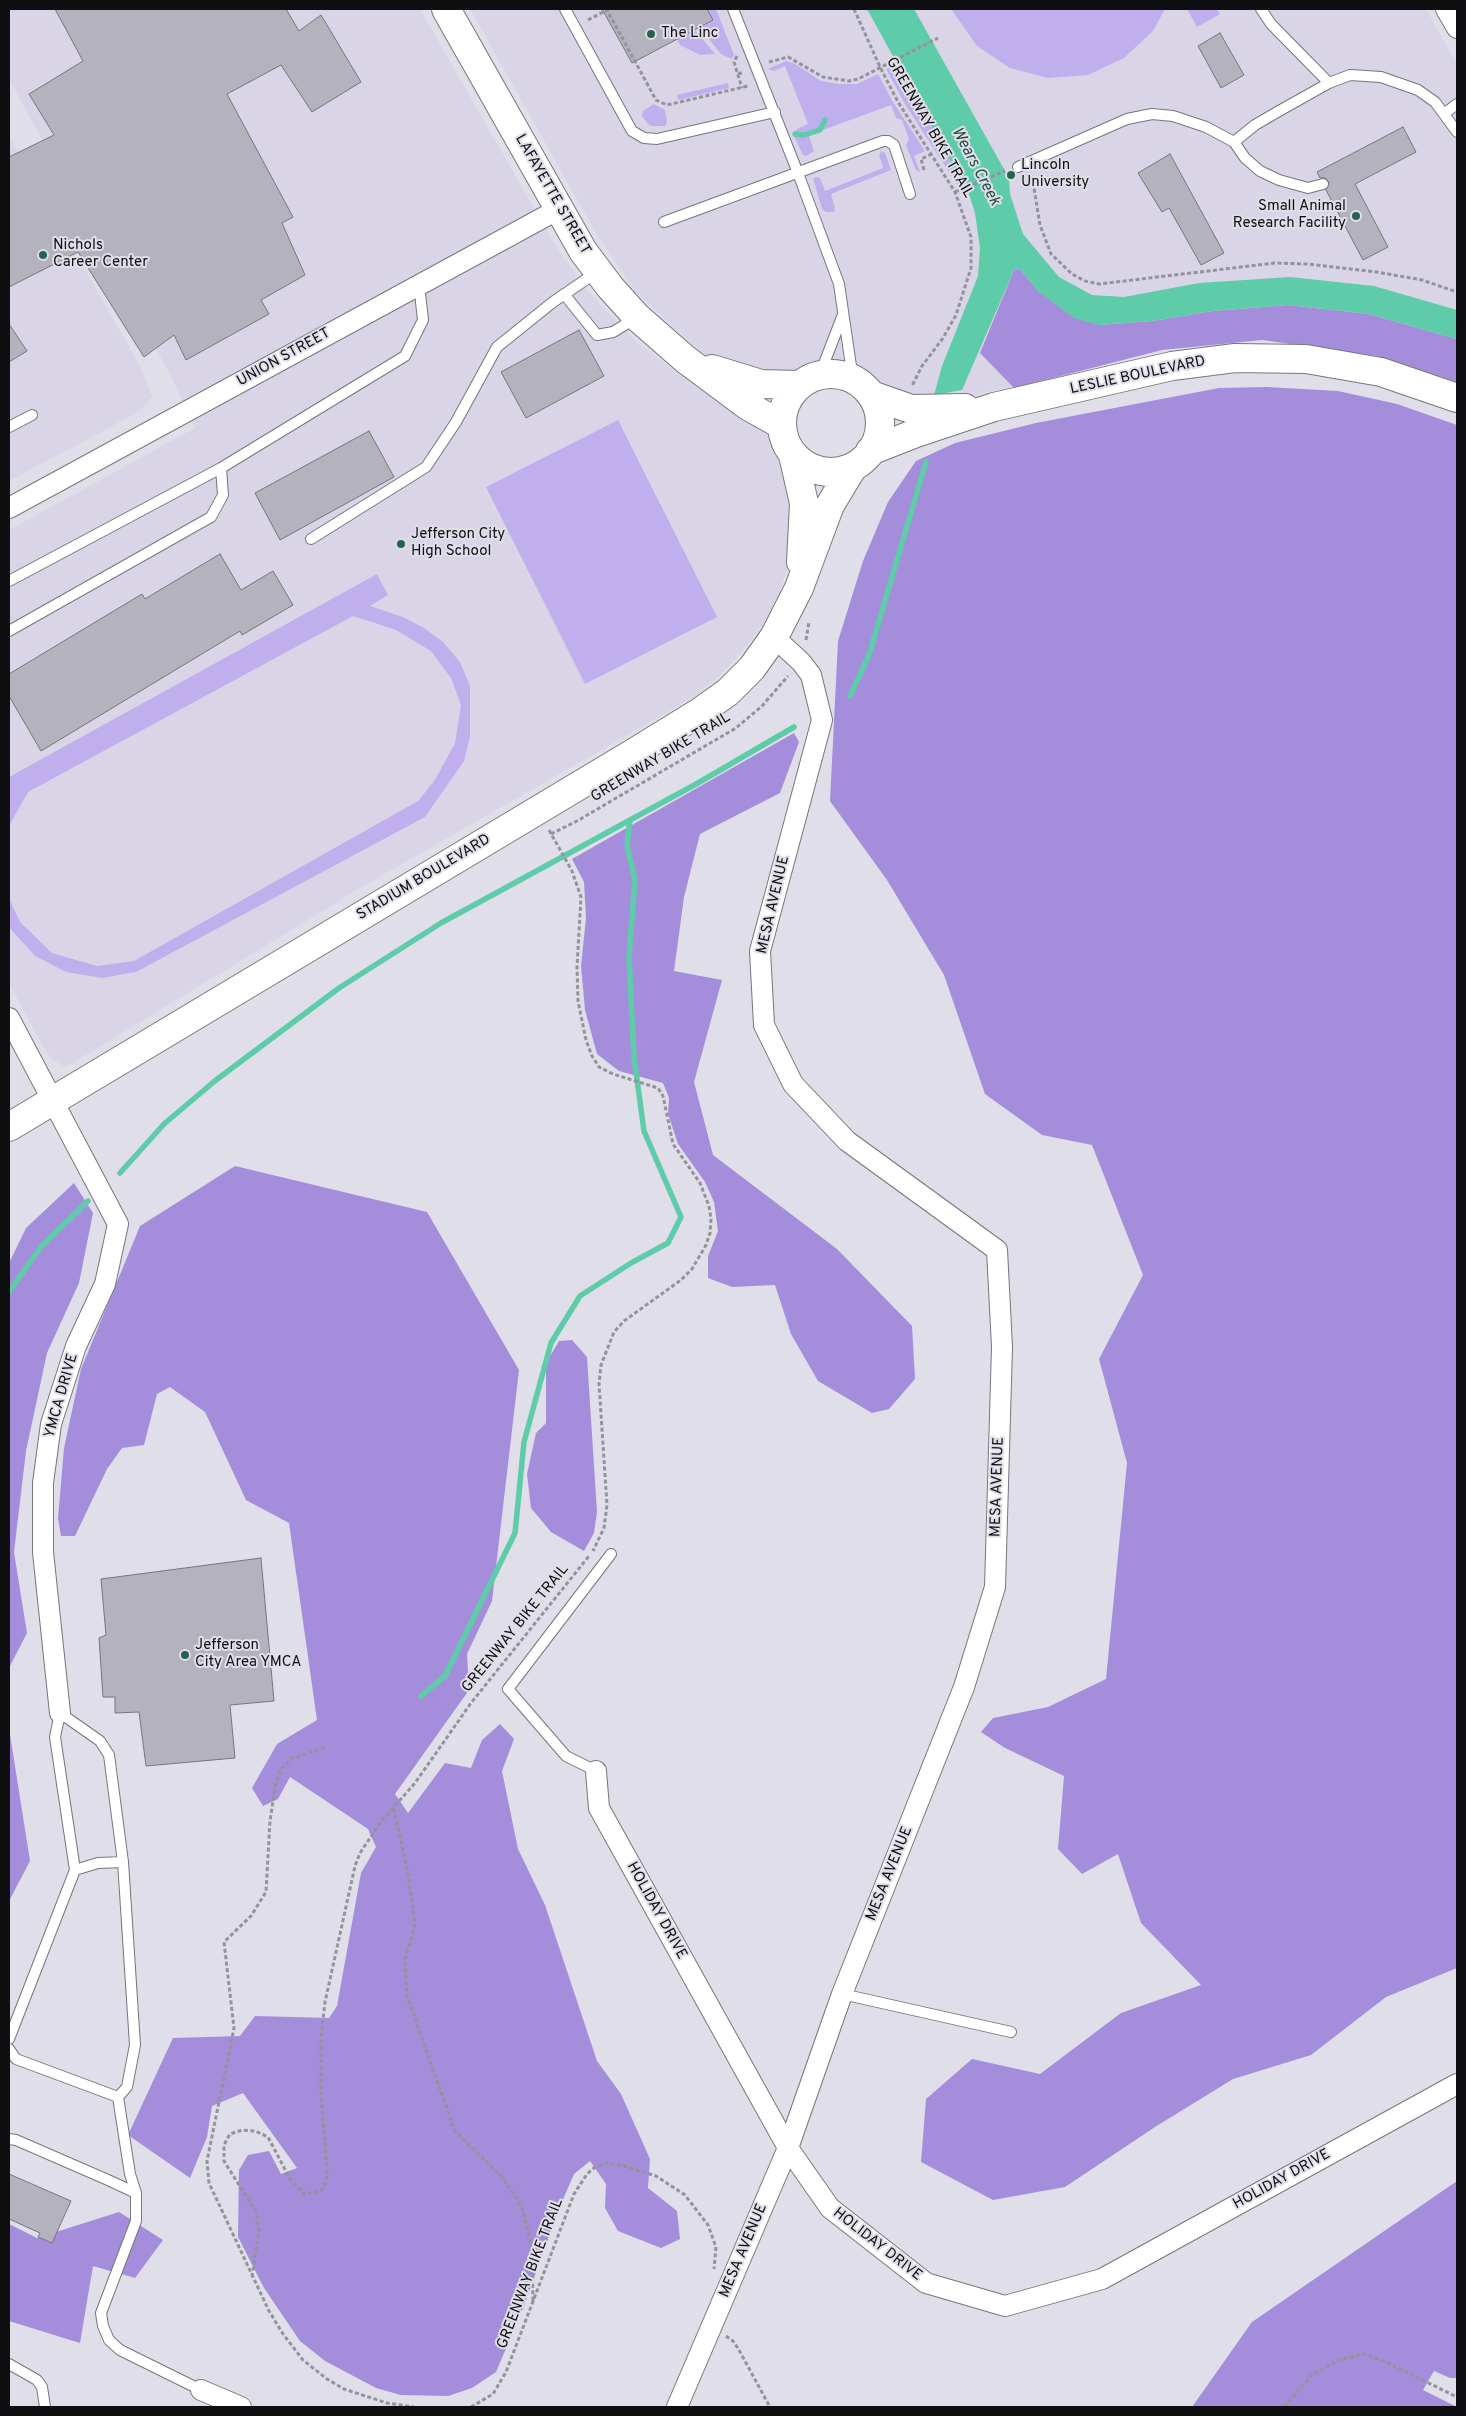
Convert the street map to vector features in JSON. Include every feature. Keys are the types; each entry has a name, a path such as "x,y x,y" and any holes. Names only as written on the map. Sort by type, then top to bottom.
{"main road":[{"name":"LAFAYETTE STREET","path":"446,9 559,209 597,272 637,317 685,359 748,406 782,425"},
{"name":"LESLIE BOULEVARD","path":"861,459 924,430 994,407 1172,366 1235,358 1306,359 1381,372 1457,398"},
{"name":"LAFAYETTE STREET","path":"685,359 726,375 761,384 810,379"},
{"path":"844,376 865,389 878,410 879,426 876,443 861,459 837,472 821,471 806,466 793,455 785,441 782,425 784,409 790,396 810,379 844,376"},
{"name":"LESLIE BOULEVARD","path":"865,389 911,409 994,407"},
{"name":"STADIUM BOULEVARD","path":"793,455 804,503 800,588"},
{"name":"STADIUM BOULEVARD","path":"9,1127 54,1102 700,712 728,692 752,668 774,637 800,588 830,505 861,459"}],"street":[{"path":"1446,9 1457,28"},
{"name":"UNION STREET","path":"9,508 559,209"},
{"name":"MESA AVENUE","path":"677,2407 788,2148 842,1994 964,1687 995,1587 1002,1347 997,1250 847,1141 793,1084 764,1025 760,951 822,720 811,676 801,662 774,637"},
{"name":"YMCA DRIVE","path":"9,1018 118,1224 105,1284 76,1346 51,1424 43,1483 43,1552 60,1713"},
{"name":"HOLIDAY DRIVE","path":"596,1771 599,1808 788,2148 830,2208 926,2283 1005,2306 1102,2279 1457,2084"},
{"path":"201,2390 242,2407"}],"lane":[{"path":"565,9 632,131 644,138 657,139 775,112"},
{"path":"734,9 798,172 839,284 851,366 865,389"},
{"path":"1261,9 1277,30 1329,83"},
{"path":"1234,142 1255,125 1329,83 1350,75 1381,76 1418,90 1435,102 1445,113 1457,132"},
{"path":"1445,113 1457,104"},
{"path":"1018,167 1127,119 1152,114 1190,120 1234,142 1245,158 1260,171 1279,180 1308,188 1323,184"},
{"path":"664,222 883,141 888,141 894,145 910,194"},
{"path":"311,539 426,467 456,422 497,347 564,294 597,272"},
{"path":"9,581 221,468 405,356 423,320 419,284"},
{"path":"564,294 597,336 613,332 637,317"},
{"path":"810,379 843,314"},
{"path":"9,427 32,415"},
{"path":"9,631 211,517 223,495 221,468"},
{"path":"596,1771 566,1756 508,1689 612,1554"},
{"path":"9,2039 75,1870 55,1737 60,1713 100,1741 109,1755 123,1862 134,2045 127,2087 118,2097"},
{"path":"75,1870 98,1863 123,1862"},
{"path":"842,1994 1011,2032"},
{"path":"9,2049 16,2059 118,2097"},
{"path":"118,2097 136,2194 136,2221 101,2313 103,2326 109,2340 120,2350 201,2390"},
{"path":"9,2139 16,2140 136,2194"},
{"path":"9,2364 37,2380 42,2387 45,2407"}],"path":[{"name":"GREENWAY BIKE TRAIL","path":"854,9 880,68 898,102 955,192 971,236 971,268 956,315 943,338 916,376 912,390"},
{"path":"585,15 588,21 607,10 656,100 667,106 742,88"},
{"path":"738,74 788,57 822,77 850,81 938,38"},
{"path":"924,170 921,159 932,154"},
{"path":"1018,167 1029,171 1034,180 1040,225 1051,254 1072,274 1085,281 1100,284 1275,263 1386,274 1422,280 1457,292"},
{"path":"955,192 1005,171"},
{"name":"GREENWAY BIKE TRAIL","path":"252,2276 259,2231 256,2212 224,2161 224,2144 230,2134 242,2130 255,2131 268,2138 297,2189 304,2194 321,2191 326,2183 327,2171 321,2094 321,2038 325,2002 355,1866 368,1840 416,1783 472,1703 594,1550 604,1528 607,1505 599,1384 601,1365 608,1345 614,1332 624,1321 681,1280 692,1269 706,1246 710,1233 711,1219 705,1195 700,1183 673,1144 667,1126 663,1096 658,1088 613,1074 600,1067 592,1056 586,1040 578,1001 577,967 581,897 572,871 551,834 577,821 736,728 762,706 801,662 813,613"},
{"path":"325,1748 292,1758 282,1768 276,1782 270,1821 266,1892 251,1916 224,1942 234,2028 207,2161 212,2191 252,2276 283,2334 303,2360 327,2379 363,2396 387,2404 414,2407"},
{"path":"394,1808 408,1874 415,1925 405,1959 407,1996 455,2131 503,2178 522,2207 532,2247 533,2304"},
{"name":"GREENWAY BIKE TRAIL","path":"471,2407 493,2394 506,2372 574,2194 587,2174 595,2167 607,2163 625,2166 656,2176 684,2194 708,2225 716,2247 714,2270 711,2278"},
{"path":"710,2330 733,2341 770,2407"},
{"path":"1284,2407 1312,2375 1339,2360 1364,2354 1384,2361 1457,2397"}],"shaded area":[{"name":"Jefferson City High School","path":"9,9 420,9 558,250 585,288 635,341 679,374 741,409 771,432 780,451 795,500 791,558 779,594 762,626 740,654 718,677 692,698 370,882 73,1063 64,1066 54,1061 45,1050 9,983 9,530 195,428 172,378 9,79"},
{"name":"Lincoln University","path":"470,9 1426,9 1457,64 1457,380 1380,353 1262,339 1163,347 1068,373 958,399 889,396 837,364 788,378 733,370 698,350 636,292 596,233"},
{"path":"707,9 716,9 734,55 732,59 721,54 699,27 713,20"},
{"path":"951,9 1165,9 1153,31 1124,58 1088,75 1048,78 1010,68 977,46"},
{"path":"1187,9 1217,9 1220,14 1197,27"},
{"path":"695,30 715,54 700,55 680,45 677,39"},
{"path":"786,61 795,64 821,81 839,84 857,84 878,74 893,102 925,151 914,156 920,172 916,170 906,145 909,139 902,120 896,118 891,105 823,130 827,120 823,119 819,128 804,133 795,132 797,129 808,124 785,66 774,71 768,69"},
{"path":"898,64 964,184 960,186 956,183 905,104 886,69"},
{"path":"728,83 729,88 678,100 677,95"},
{"path":"654,104 665,110 667,122 665,126 652,126 642,116 643,111"},
{"name":"Nichols Career Center","path":"9,136 140,366 152,396 147,404 135,414 9,481"},
{"path":"794,136 809,136 814,151 806,156 803,155"},
{"path":"881,151 885,153 891,170 831,194 835,208 834,212 826,212 822,209 813,178 820,178 825,191 883,168 879,155"},
{"path":"1020,269 1039,292 1099,325 1152,321 1212,311 1288,305 1369,314 1457,339 1457,382 1377,356 1262,340 1162,350 1014,388 980,353 1014,270"},
{"path":"1267,387 1338,391 1397,404 1457,425 1457,1968 1386,1997 1311,2055 1233,2079 1155,2127 1065,2187 993,2200 921,2162 926,2099 972,2059 1040,2074 1121,2013 1201,1985 1141,1923 1118,1854 1082,1874 1058,1849 1064,1776 1005,1748 981,1732 993,1718 1048,1707 1106,1679 1127,1463 1099,1359 1143,1275 1092,1145 1042,1135 985,1094 944,975 887,880 830,801 838,641 863,561 888,502 916,461 955,443 1036,423 1219,388"},
{"path":"618,420 717,617 585,684 486,487"},
{"path":"377,574 388,595 370,606 403,617 424,628 443,642 460,662 470,686 470,737 464,761 425,817 136,972 102,978 66,972 35,956 9,927 9,898 20,922 52,953 97,966 134,961 418,801 435,780 455,743 461,705 451,678 431,651 396,630 353,616 28,792 9,826 9,777"},
{"path":"794,733 799,742 780,793 700,834 684,897 674,971 722,980 694,1082 713,1155 837,1249 912,1326 915,1379 889,1409 872,1413 818,1381 791,1334 775,1285 732,1287 708,1278 708,1256 718,1231 714,1202 705,1182 678,1144 668,1114 669,1098 663,1083 619,1071 597,1054 585,1010 581,966 586,918 584,882 572,859"},
{"path":"235,1166 427,1212 519,1370 492,1601 467,1654 469,1690 395,1794 408,1813 445,1763 471,1768 482,1740 500,1724 514,1739 502,1771 518,1849 545,1905 597,2061 621,2094 650,2159 648,2188 677,2211 680,2239 661,2248 618,2231 605,2208 606,2184 590,2161 574,2174 558,2211 524,2306 496,2372 472,2388 448,2396 401,2395 376,2388 325,2361 300,2341 264,2288 238,2237 239,2170 248,2155 269,2151 281,2174 297,2168 243,2093 212,2106 207,2137 190,2178 128,2135 173,2038 240,2036 255,2016 329,2018 337,2006 361,1873 376,1847 368,1829 290,1777 278,1799 263,1806 252,1788 277,1744 317,1720 289,1523 246,1500 205,1412 170,1387 157,1394 144,1445 122,1448 107,1469 75,1536 61,1536 58,1518 64,1448 81,1369 140,1226"},
{"path":"74,1183 93,1213 79,1283 47,1353 26,1451 14,1552 27,1633 9,1668 9,1263 26,1228"},
{"path":"572,1340 587,1357 597,1512 594,1533 584,1551 551,1532 531,1508 527,1474 536,1433 546,1423 546,1363 559,1341"},
{"path":"9,1728 30,1861 9,1901"},
{"path":"1457,2181 1457,2378 1450,2378 1434,2371 1423,2390 1457,2407 1192,2407 1252,2322"},
{"path":"119,2212 163,2240 135,2278 93,2266 80,2343 9,2321 9,2224 37,2238"}],"water":[{"name":"Wears Creek","path":"867,9 914,9 1009,178 1010,194 1023,234 1059,277 1092,295 1124,297 1199,283 1290,277 1374,286 1457,310 1457,339 1369,314 1288,305 1212,311 1152,321 1099,325 1074,318 1039,292 1020,269 1014,270 962,390 934,395 942,366 978,276 980,248 975,213 969,194"}],"building":[{"path":"55,9 286,9 299,31 321,15 361,82 312,112 281,65 227,94 293,217 282,223 305,275 261,300 269,314 186,360 174,335 144,357 78,252 9,287 9,157 54,135 29,94 83,61"},
{"name":"The Linc","path":"602,9 707,9 713,20 632,63"},
{"path":"1220,33 1244,75 1221,88 1198,46"},
{"name":"Small Animal Research Facility","path":"1403,127 1416,152 1355,184 1388,247 1363,260 1326,190 1329,182 1325,178 1320,178 1317,172"},
{"path":"1170,154 1224,253 1201,265 1169,208 1162,212 1138,173"},
{"path":"9,324 27,351 9,362"},
{"path":"579,330 604,376 526,418 501,372"},
{"path":"369,431 394,477 280,540 255,493"},
{"path":"220,554 241,590 273,571 293,605 242,635 240,631 41,751 9,696 9,674 142,594 145,599"},
{"name":"Jefferson City Area YMCA","path":"261,1558 274,1701 230,1705 235,1758 146,1766 139,1712 115,1713 115,1697 103,1697 99,1638 106,1635 101,1579"},
{"path":"9,2174 71,2201 52,2243 38,2237 40,2233 9,2219"}],"waterway":[{"path":"795,134 804,135 820,130 825,120"},
{"path":"850,696 869,655 926,462"},
{"path":"120,1173 164,1124 216,1080 339,988 441,923 698,783 794,727"},
{"path":"421,1696 445,1676 515,1533 524,1442 551,1343 580,1296 631,1263 668,1243 681,1217 644,1131 634,1057 629,957 635,880 627,846 630,820"},
{"path":"9,1292 40,1248 88,1201"}],"place":[{"name":"The Linc","path":"651,34"},
{"name":"Lincoln University","path":"1011,175"},
{"name":"Small Animal Research Facility","path":"1356,216"},
{"name":"Nichols Career Center","path":"43,255"},
{"name":"Jefferson City High School","path":"401,544"},
{"name":"Jefferson City Area YMCA","path":"185,1655"}]}
